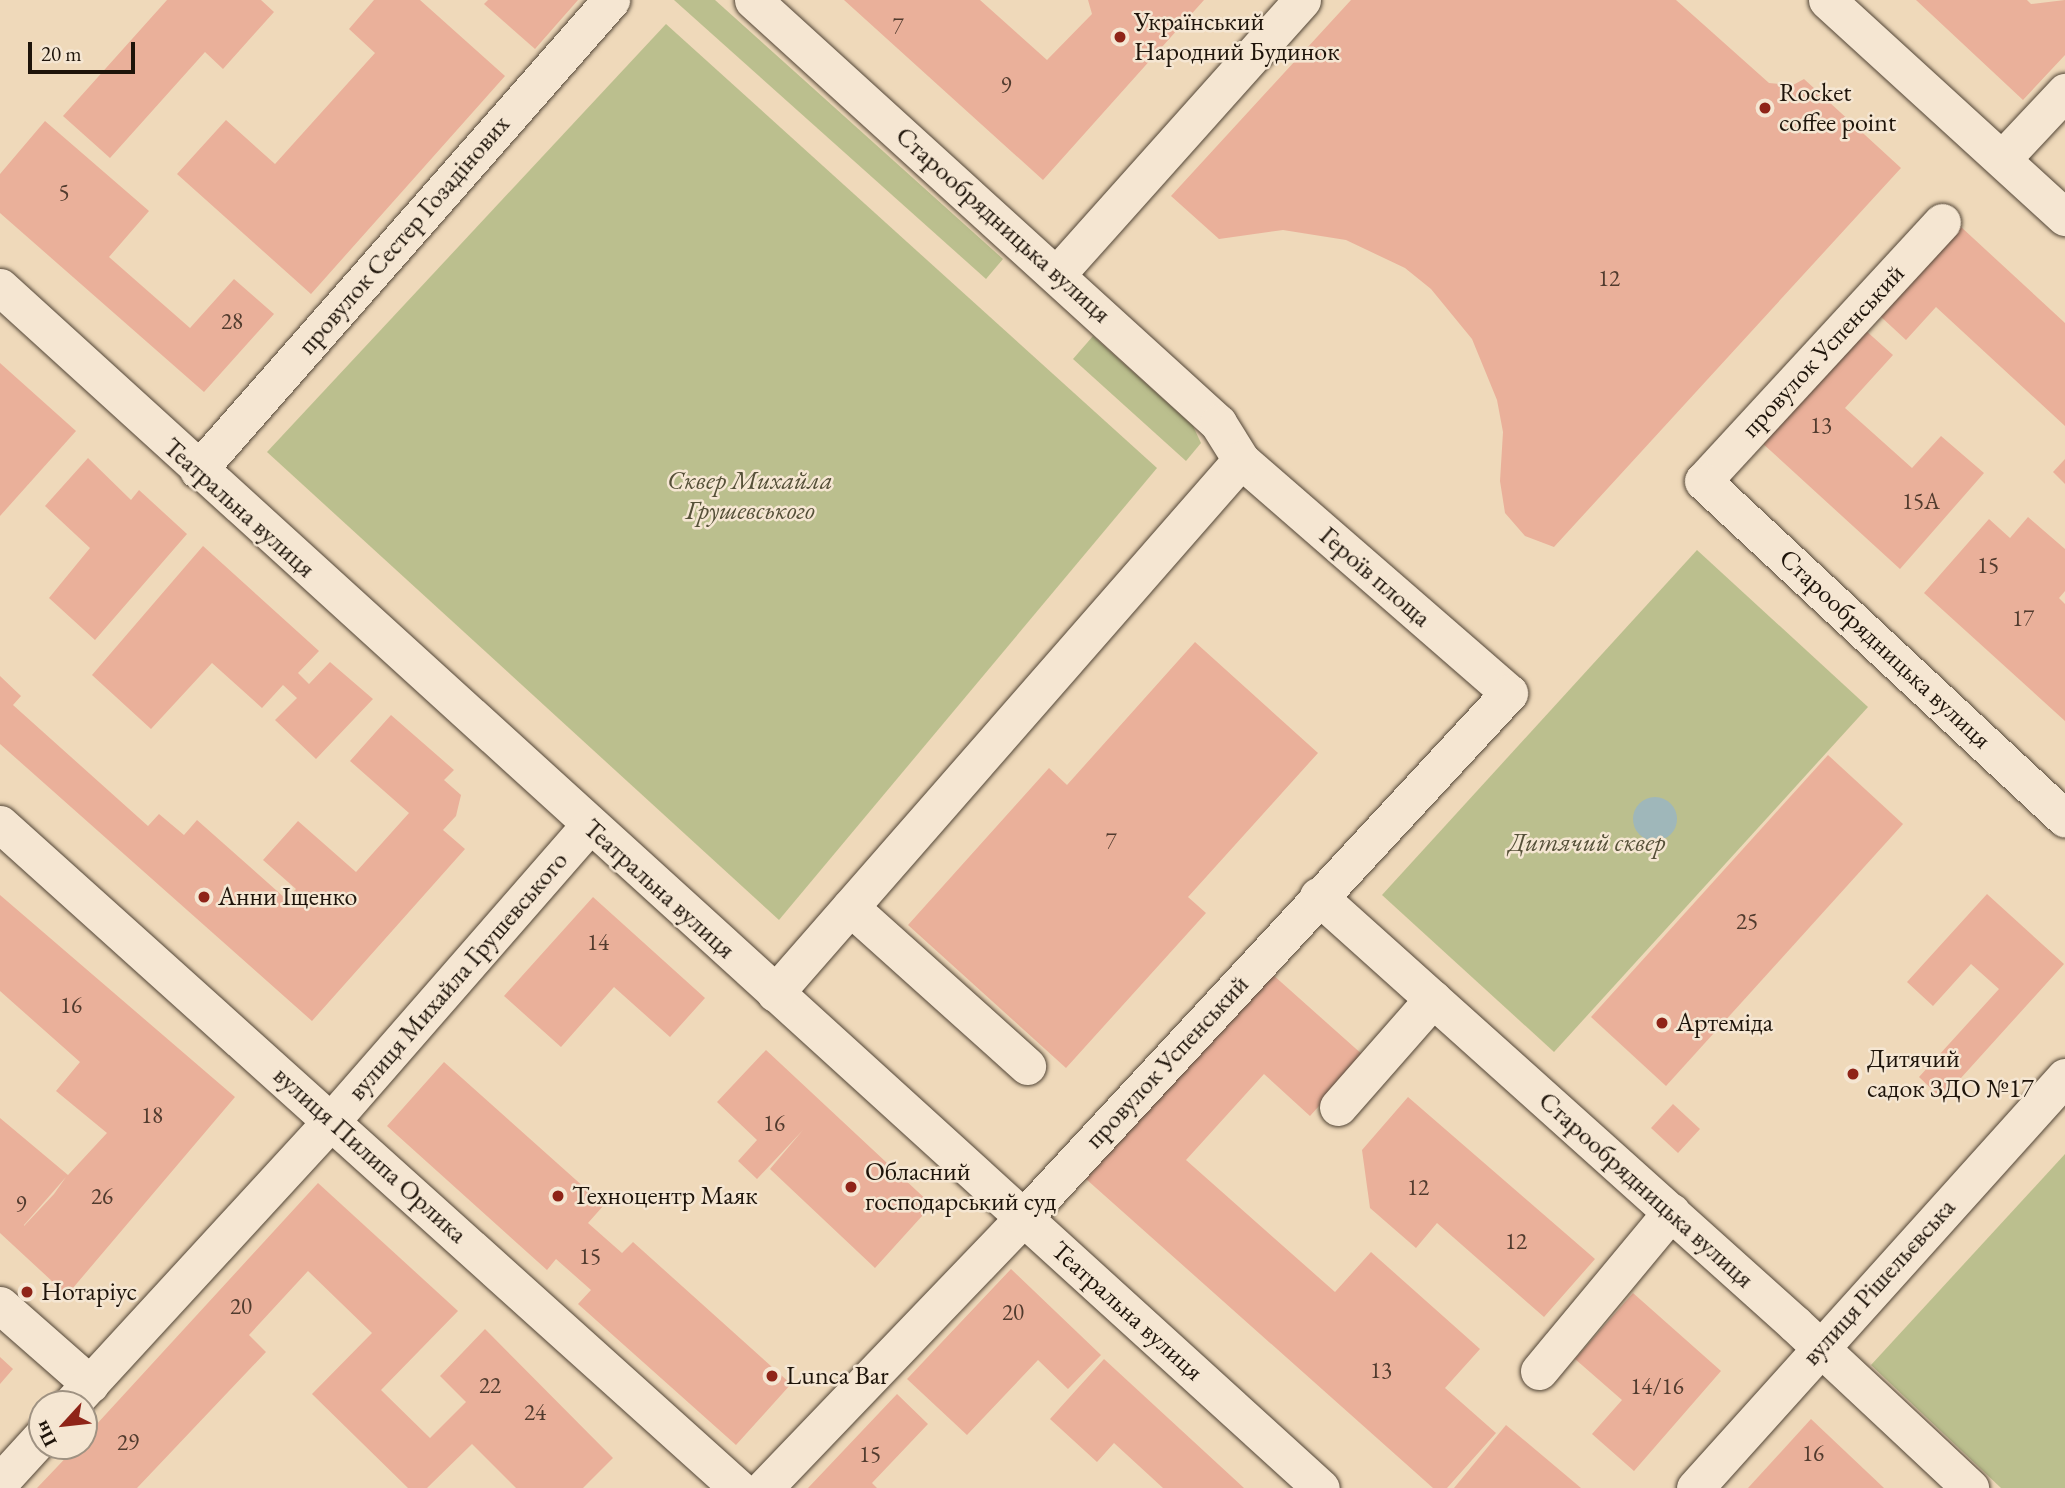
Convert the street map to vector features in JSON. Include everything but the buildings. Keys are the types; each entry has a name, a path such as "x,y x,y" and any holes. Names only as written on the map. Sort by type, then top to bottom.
{"street":[{"name":"провулок Сестер Гозадінових","path":"198,470 611,0"},
{"name":"Старообрядницька вулиця","path":"753,0 1058,273 1218,423 1241,460"},
{"path":"1058,273 1303,0"},
{"path":"1827,0 2065,216"},
{"path":"2003,158 2065,92"},
{"name":"провулок Успенський","path":"1703,481 1942,222"},
{"name":"Театральна вулиця","path":"0,287 588,827 1024,1217 1321,1488"},
{"path":"775,993 1241,460"},
{"name":"Героїв площа","path":"1241,460 1509,694"},
{"name":"Старообрядницька вулиця","path":"1703,481 2065,818"},
{"name":"провулок Успенський","path":"764,1488 1024,1217 1509,694"},
{"name":"вулиця Пилипа Орлика","path":"0,824 738,1488"},
{"name":"вулиця Михайла Грушевського","path":"85,1390 332,1120 588,827"},
{"name":"Старообрядницька вулиця","path":"1318,897 1820,1346 1970,1488"},
{"path":"850,907 1027,1066"},
{"path":"1338,1107 1433,999"},
{"name":"вулиця Рішельєвська","path":"1695,1488 1820,1346 2065,1077"},
{"path":"1539,1371 1671,1212"},
{"path":"0,1305 77,1390"},
{"path":"0,1482 28,1451"}],"green space":[{"path":"674,0 715,0 1003,259 986,279"},
{"name":"Сквер Михайла Грушевського","path":"666,24 1157,468 779,920 267,452"},
{"path":"1093,336 1193,426 1201,443 1186,461 1073,359"},
{"name":"Дитячий сквер","path":"1697,550 1868,707 1554,1052 1382,895"},
{"path":"2065,1154 2065,1488 2001,1488 1871,1365"}],"water":[{"path":"1655,797 1664,798 1671,803 1676,810 1676,828 1671,835 1664,840 1655,841 1646,840 1639,835 1634,828 1633,819 1634,810 1639,803 1646,798"}],"place":[{"name":"Український Народний Будинок","path":"1120,37"},
{"name":"Rocket coffee point","path":"1765,108"},
{"name":"Анни Іщенко","path":"204,897"},
{"name":"Артеміда","path":"1662,1023"},
{"name":"Дитячий садок ЗДО №17","path":"1853,1074"},
{"name":"Обласний господарський суд","path":"851,1187"},
{"name":"Техноцентр Маяк","path":"558,1196"},
{"name":"Нотаріус","path":"27,1292"},
{"name":"Lunca Bar","path":"772,1376"}]}
